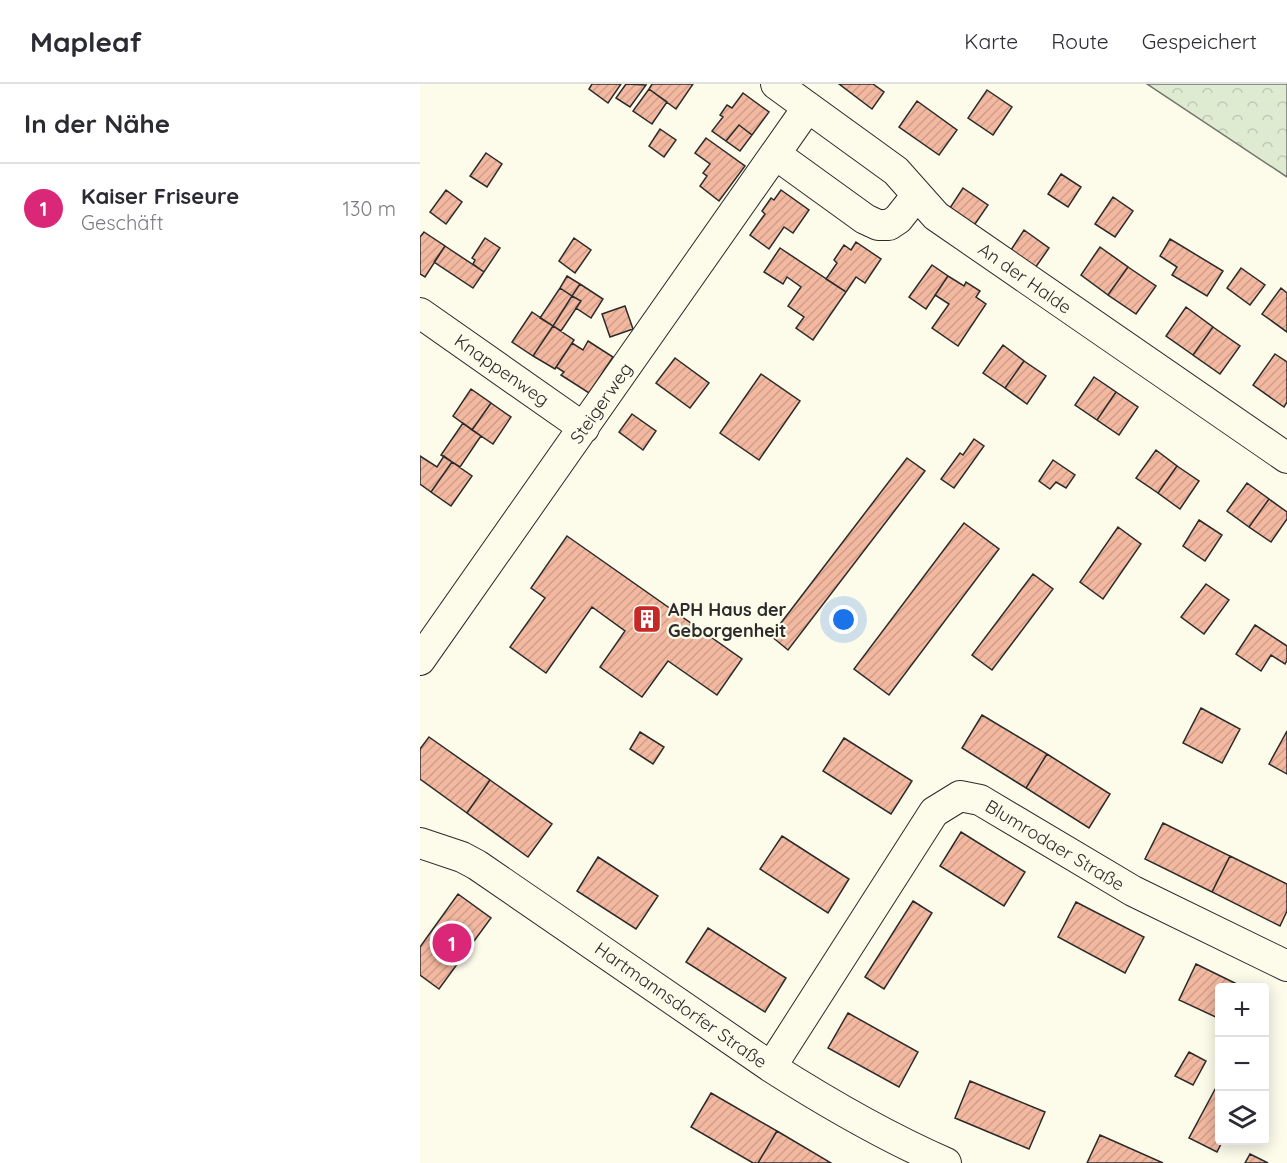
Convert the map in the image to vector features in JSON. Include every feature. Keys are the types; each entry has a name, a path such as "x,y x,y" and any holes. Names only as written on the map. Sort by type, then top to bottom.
{"street":[{"name":"An der Halde","path":"776,84 896,171 936,216 1287,458"},
{"name":"Steigerweg","path":"422,653 584,428 808,107"},
{"path":"775,154 865,219 878,225 889,225 898,219 917,195"},
{"name":"Knappenweg","path":"420,313 584,428"},
{"name":"Blumrodaer Straße","path":"771,1067 934,812 960,796 980,800 1133,891 1287,966"},
{"name":"Hartmannsdorfer Straße","path":"420,843 462,857 477,865 821,1099 899,1143 946,1163"}],"green space":[{"path":"1147,84 1287,84 1287,177"}],"building":[{"path":"592,84 621,84 608,103 589,89"},
{"path":"626,84 646,85 630,107 616,98"},
{"path":"652,84 693,84 676,109 649,89"},
{"path":"839,84 873,84 884,92 872,109"},
{"path":"649,89 667,102 652,124 633,111"},
{"path":"987,90 1012,107 993,135 968,118"},
{"path":"743,93 769,112 752,135 739,125 726,141 712,131 723,117 720,115 727,105 732,108"},
{"path":"917,101 957,130 939,155 899,127"},
{"path":"739,125 752,135 740,151 726,141"},
{"path":"660,129 676,140 664,157 649,146"},
{"path":"706,138 745,166 719,201 700,186 707,176 703,173 710,164 695,153"},
{"path":"486,153 502,164 487,187 470,176"},
{"path":"1061,174 1081,187 1068,207 1048,194"},
{"path":"963,188 988,205 973,227 948,211"},
{"path":"446,190 462,202 446,224 430,212"},
{"path":"781,190 809,210 793,233 784,227 769,249 750,235 765,214 762,211 771,198 774,200"},
{"path":"1113,197 1133,211 1115,237 1095,224"},
{"path":"1024,230 1049,248 1033,271 1009,253"},
{"path":"424,232 445,246 425,277 420,274 420,237"},
{"path":"485,238 500,248 484,272 473,264 475,260 472,258"},
{"path":"574,238 591,250 575,273 559,261"},
{"path":"1170,239 1223,271 1207,296 1172,275 1177,267 1160,256"},
{"path":"856,242 881,259 865,283 856,277 846,292 826,279 837,263 834,260 844,245 851,250"},
{"path":"445,246 484,272 473,288 434,262"},
{"path":"1100,247 1128,267 1108,295 1081,275"},
{"path":"780,248 846,292 813,340 796,328 804,317 788,306 801,287 787,277 783,284 764,272"},
{"path":"932,265 948,276 926,309 909,297"},
{"path":"1128,267 1156,286 1136,314 1108,295"},
{"path":"1241,268 1265,285 1250,305 1227,288"},
{"path":"567,276 580,284 572,296 560,288"},
{"path":"948,276 964,286 966,282 980,291 976,297 986,304 958,346 932,328 949,304 935,295"},
{"path":"580,284 603,299 591,318 576,308 581,301 572,296"},
{"path":"560,288 572,296 553,326 540,318"},
{"path":"1281,288 1287,293 1287,332 1262,314"},
{"path":"572,296 581,301 561,331 553,326"},
{"path":"625,306 633,329 610,337 602,314"},
{"path":"1186,307 1213,327 1193,355 1166,336"},
{"path":"532,312 553,326 533,356 512,342"},
{"path":"553,326 574,340 555,369 533,356"},
{"path":"1213,327 1240,346 1220,374 1193,355"},
{"path":"588,341 613,357 589,393 561,375 564,372 556,367 572,343 583,350"},
{"path":"1003,345 1024,361 1005,388 983,373"},
{"path":"1275,354 1287,362 1287,402 1284,407 1253,385"},
{"path":"675,358 709,383 690,408 656,383"},
{"path":"1024,361 1046,376 1027,404 1005,388"},
{"path":"761,374 800,401 759,460 720,433"},
{"path":"1094,377 1116,392 1097,420 1075,405"},
{"path":"471,389 491,403 472,430 453,416"},
{"path":"1116,392 1138,407 1119,435 1097,420"},
{"path":"491,403 511,417 493,444 472,430"},
{"path":"632,414 656,431 643,450 619,432"},
{"path":"463,423 481,436 460,467 441,455"},
{"path":"974,439 984,446 954,488 941,479 960,453 963,455"},
{"path":"1156,450 1177,466 1158,493 1136,478"},
{"path":"420,456 437,467 444,456 452,462 431,492 420,484"},
{"path":"907,458 925,471 788,650 771,636"},
{"path":"1053,460 1075,475 1066,488 1056,482 1050,489 1039,481"},
{"path":"452,462 472,476 451,506 431,492"},
{"path":"1177,466 1199,481 1180,509 1158,493"},
{"path":"1247,483 1269,499 1249,527 1227,511"},
{"path":"1269,499 1287,512 1287,519 1271,542 1249,527"},
{"path":"1199,520 1222,535 1205,561 1183,546"},
{"path":"964,523 999,549 889,695 854,669"},
{"path":"1118,527 1141,544 1103,599 1080,582"},
{"name":"APH Haus der Geborgenheit","path":"567,536 742,659 717,695 668,661 642,697 600,667 625,631 592,607 546,673 510,647 545,598 531,588"},
{"path":"1033,574 1053,589 992,670 972,655"},
{"path":"1206,584 1229,600 1204,634 1181,617"},
{"path":"1255,625 1287,646 1285,664 1271,655 1261,671 1236,654"},
{"path":"1201,708 1240,729 1222,763 1183,743"},
{"path":"982,715 1047,754 1026,788 962,748"},
{"path":"1287,731 1287,774 1269,764"},
{"path":"640,732 664,747 653,764 630,749"},
{"path":"429,737 490,780 467,813 420,779 420,749"},
{"path":"844,738 912,781 891,814 823,771"},
{"path":"1047,754 1110,794 1089,828 1026,788"},
{"path":"490,780 552,824 528,857 467,813"},
{"path":"1163,823 1230,856 1212,892 1145,859"},
{"path":"961,832 1025,872 1004,906 940,866"},
{"path":"782,836 849,879 828,913 760,869"},
{"path":"1230,856 1287,884 1287,911 1280,926 1212,892"},
{"path":"598,857 658,896 636,929 577,891"},
{"path":"458,894 491,918 439,989 420,975 420,947"},
{"path":"913,901 932,913 884,989 865,977"},
{"path":"1076,902 1144,937 1125,973 1058,937"},
{"path":"708,928 786,978 765,1012 686,962"},
{"path":"1196,964 1235,983 1215,983 1215,1017 1179,1000"},
{"path":"848,1013 918,1052 899,1087 828,1048"},
{"path":"1189,1052 1206,1061 1193,1085 1175,1076"},
{"path":"970,1081 1045,1112 1029,1149 955,1118"},
{"path":"1215,1089 1215,1145 1220,1145 1217,1152 1189,1138"},
{"path":"711,1093 777,1131 758,1163 753,1163 691,1127"},
{"path":"777,1131 831,1163 758,1163"},
{"path":"1100,1135 1163,1163 1087,1163"},
{"path":"1250,1154 1268,1163 1245,1163"}],"place":[{"name":"APH Haus der Geborgenheit","path":"647,619"},
{"name":"Kaiser Friseure","path":"452,943"}]}
